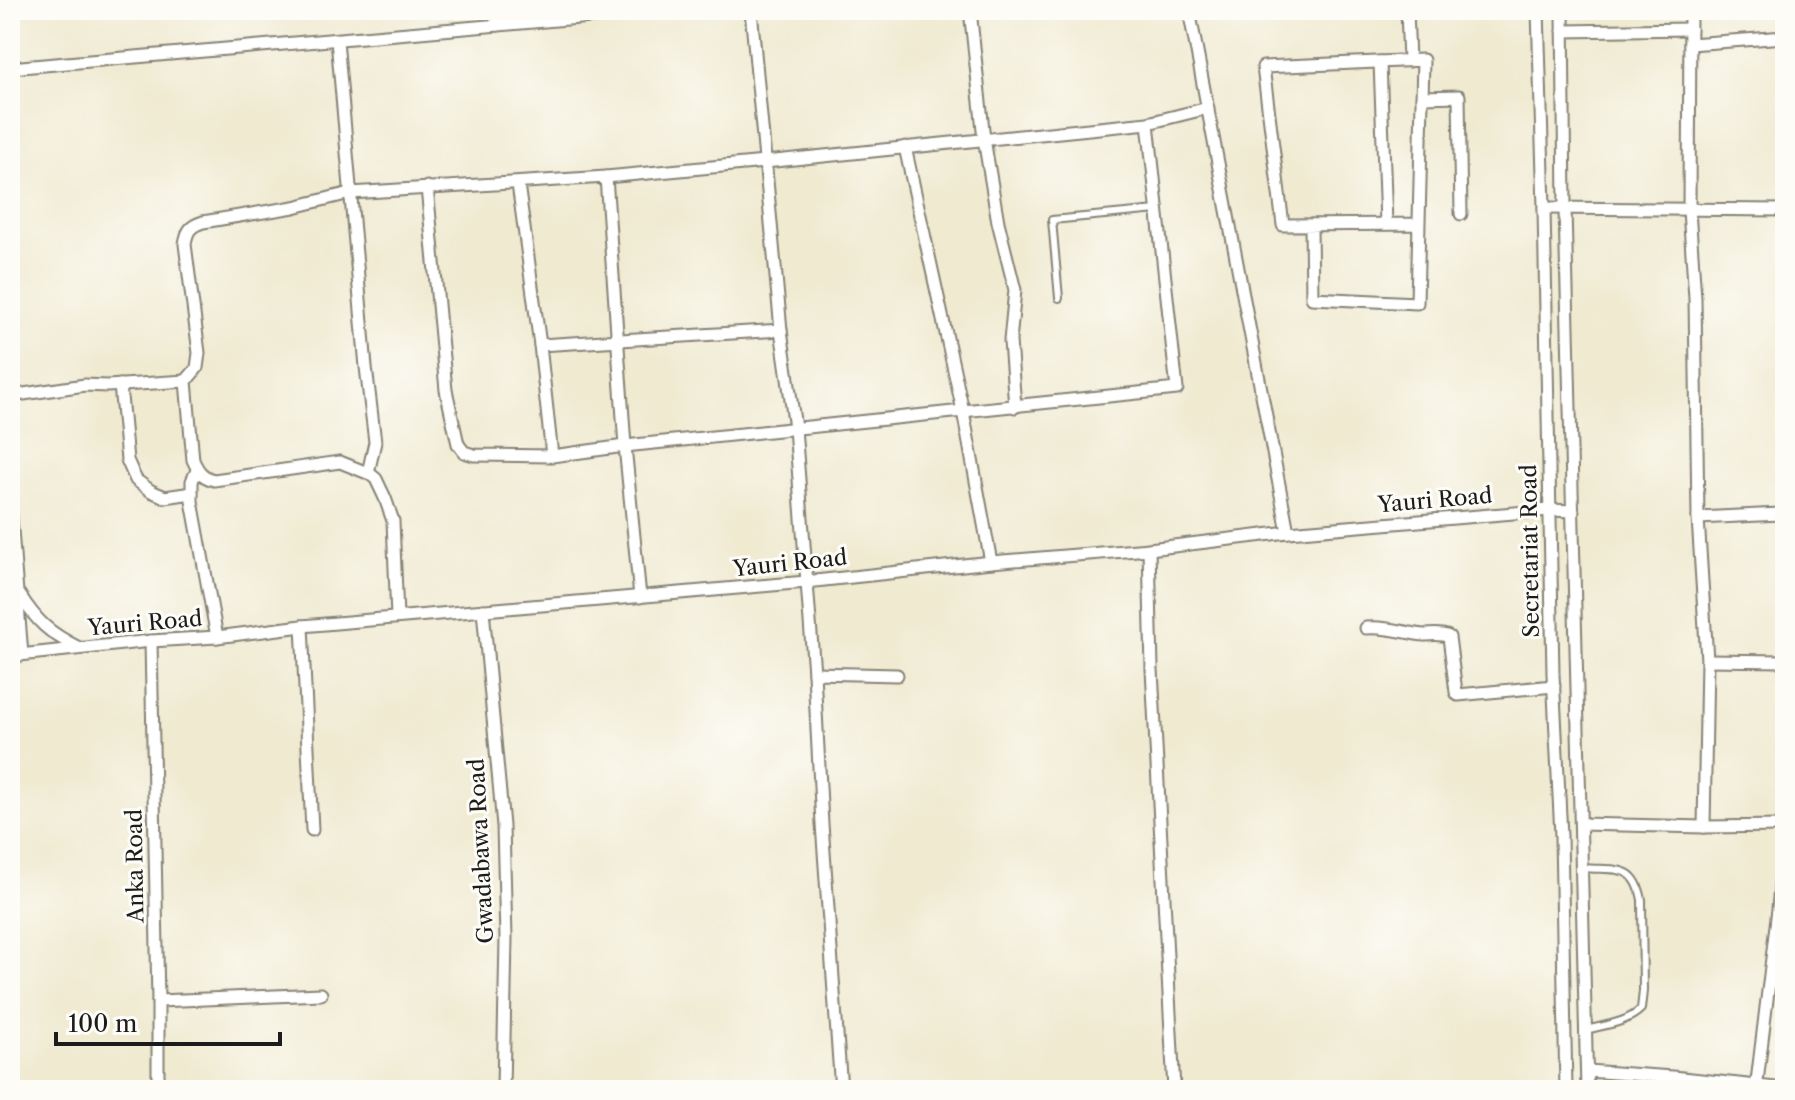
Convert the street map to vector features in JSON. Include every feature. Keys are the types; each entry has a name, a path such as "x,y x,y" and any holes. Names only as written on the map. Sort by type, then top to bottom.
{"street":[{"path":"497,10 498,25"},
{"path":"10,68 671,10"},
{"path":"751,10 781,330 795,428 841,1090"},
{"path":"970,10 984,139 998,222 1015,290 1010,341 1015,407"},
{"path":"1189,10 1288,532"},
{"path":"1407,10 1409,61"},
{"name":"Secretariat Road","path":"1538,10 1566,1090"},
{"name":"Secretariat Road","path":"1563,10 1565,209 1587,1090"},
{"path":"1690,10 1689,210 1695,298 1698,518 1707,660 1704,827"},
{"path":"1563,31 1690,29"},
{"path":"1690,44 1785,37"},
{"path":"337,40 375,442 368,473"},
{"path":"1311,226 1312,298 1417,303 1419,224 1422,97 1423,60 1263,67 1283,225 1419,224"},
{"path":"1380,62 1386,224"},
{"path":"1422,97 1459,96 1461,214"},
{"path":"397,617 393,521 376,479 368,473 340,462 214,480 205,478 197,470 193,460 186,381 197,368 199,353 185,244 186,233 194,225 294,207 350,193 518,184 765,162 1148,123 1208,108"},
{"path":"427,187 446,390 458,444 464,452 474,455 552,456 1177,389 1148,123"},
{"path":"905,147 963,411 991,562"},
{"path":"606,177 625,446 640,597"},
{"path":"518,184 552,456"},
{"path":"1544,208 1785,210"},
{"path":"540,345 781,330"},
{"path":"10,396 85,385 186,381"},
{"path":"120,385 127,460 136,480 165,497 192,493"},
{"path":"197,470 190,489 217,637"},
{"path":"10,505 16,590 16,656"},
{"name":"Yauri Road","path":"16,656 397,617 1149,549 1288,532 1549,510 1573,511"},
{"path":"1698,518 1785,516"},
{"path":"1149,549 1152,669 1174,1090"},
{"path":"16,590 45,628 81,649"},
{"name":"Gwadabawa Road","path":"483,610 503,826 506,938 503,1090"},
{"path":"302,626 312,830"},
{"path":"1366,628 1382,626 1422,635 1443,634 1449,637 1458,695 1554,686"},
{"name":"Anka Road","path":"151,641 158,1090"},
{"path":"1707,660 1785,661"},
{"path":"814,673 897,675"},
{"path":"1581,824 1785,827 1781,910 1756,1088"},
{"path":"158,1001 321,994"},
{"path":"1587,1071 1785,1089"}],"lane":[{"path":"1059,298 1052,220 1157,210"},
{"path":"1583,868 1627,872 1635,877 1642,900 1641,1009 1634,1016 1586,1030"}]}
